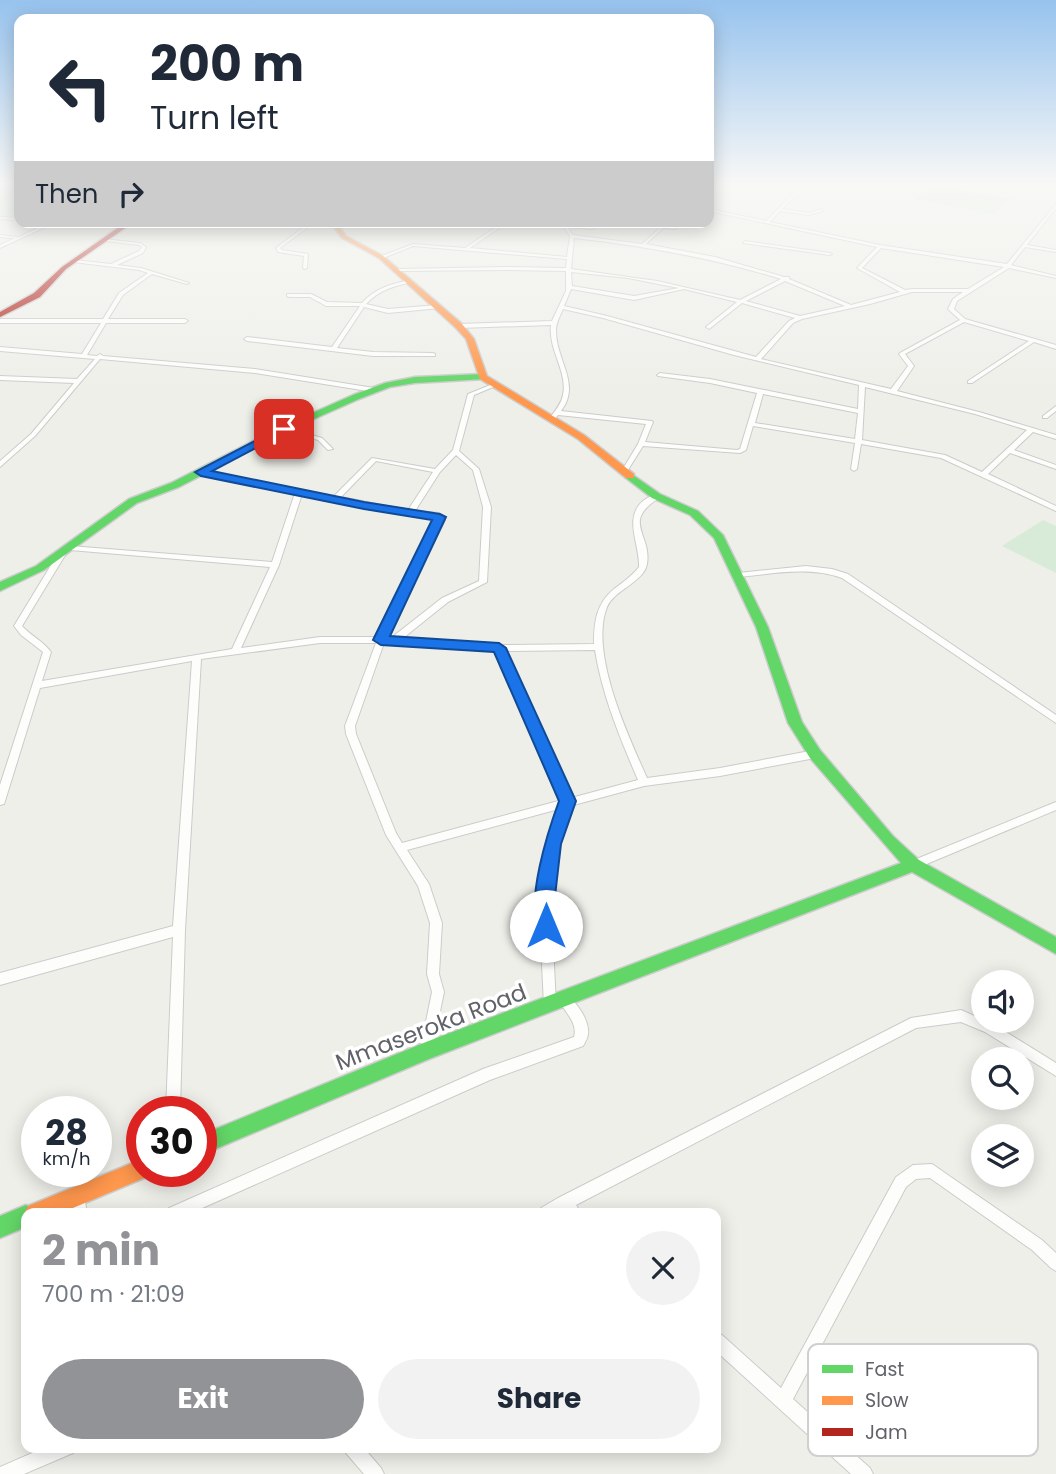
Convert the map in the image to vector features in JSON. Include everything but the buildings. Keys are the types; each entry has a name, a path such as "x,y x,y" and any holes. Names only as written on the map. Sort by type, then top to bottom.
{"street":[{"path":"0,315 37,295 87,253"},
{"path":"113,265 139,253"},
{"path":"292,253 306,255 305,268"},
{"path":"373,253 410,281 459,326 470,340 489,381"},
{"path":"381,257 392,253"},
{"path":"515,253 568,258"},
{"path":"555,416 564,404 567,391 552,334 569,287 569,253"},
{"path":"688,253 786,278 850,307"},
{"path":"822,253 830,254"},
{"path":"874,253 859,268 904,292"},
{"path":"923,253 1008,266 1056,277"},
{"path":"1020,253 1008,266 951,306 962,320 1056,347"},
{"path":"75,261 146,271 187,282"},
{"path":"397,270 568,270 686,288 800,318"},
{"path":"84,355 121,294 150,274"},
{"path":"709,327 743,301 786,278"},
{"path":"333,350 353,325 362,305 384,285 410,281"},
{"path":"569,287 634,298 686,288"},
{"path":"758,359 791,322 800,318 904,292 969,291"},
{"path":"289,295 311,296 326,304 362,305 388,311 438,307"},
{"path":"561,307 621,320 758,359 894,390 1056,437"},
{"path":"894,390 911,366 902,354 962,320"},
{"path":"0,321 184,321"},
{"path":"459,326 554,323"},
{"path":"247,339 333,350 433,355"},
{"path":"970,382 1033,341"},
{"path":"0,349 255,371 374,390"},
{"path":"0,465 33,435 100,356"},
{"path":"660,375 761,391 861,412"},
{"path":"0,378 79,381"},
{"path":"0,587 40,568 127,504 201,472 284,429 374,390 415,380 489,381 555,416 656,496 694,513 705,522 719,537 738,575 762,627 795,723 815,754 888,840 913,865 1056,946"},
{"path":"410,513 438,471 457,451 471,394 489,381"},
{"path":"854,469 862,383"},
{"path":"641,444 738,452 743,450 761,391"},
{"path":"1045,417 1056,408"},
{"path":"555,416 649,422 651,424 624,472"},
{"path":"751,424 943,456 1056,509"},
{"path":"284,429 320,439 330,449"},
{"path":"984,474 1032,429"},
{"path":"1009,450 1056,467"},
{"path":"393,641 445,600 483,582 487,507 476,469 457,451"},
{"path":"335,499 374,459 438,471"},
{"path":"201,472 410,513 436,515 441,520 381,640 351,718 351,734 391,835 423,884 436,923 433,974 438,992 426,1051"},
{"path":"235,652 275,565 299,492"},
{"path":"644,782 619,725 598,647 601,612 606,603 643,567 644,560 635,522 636,513 647,500 656,496"},
{"path":"66,550 275,565"},
{"path":"0,801 47,652 38,642 20,631 18,626 66,550"},
{"path":"738,575 806,569 845,576 1056,720"},
{"path":"37,685 197,657 320,640 381,640 499,648 598,647"},
{"path":"499,648 567,801 552,844 545,905 550,1005"},
{"path":"173,1096 179,930 197,657"},
{"path":"400,848 644,782 720,772 815,754"},
{"path":"913,865 1056,806"},
{"name":"Mmaseroka Road","path":"217,1138 426,1051 913,865"},
{"path":"0,979 179,930"},
{"path":"185,1208 488,1074 578,1042 583,1028 565,1000"},
{"path":"568,1208 915,1022 961,1016 989,1028 1056,1070"},
{"path":"814,1344 901,1182 913,1172 932,1171 1037,1245 1056,1263"},
{"path":"47,1208 126,1176"},
{"path":"79,1195 80,1208"},
{"path":"0,1227 21,1218"},
{"path":"721,1345 808,1424"},
{"path":"783,1401 808,1355"},
{"path":"4,1474 52,1453"},
{"path":"357,1453 375,1474"},
{"path":"844,1456 864,1474"}],"green space":[{"path":"1043,520 1056,526 1056,573 1002,546"}],"traffic: fast":[{"path":"0,587 40,568 133,501 175,485 284,429 356,397 388,385 415,380 483,377"},
{"path":"630,476 656,496 694,513 719,537 762,627 795,723 815,754 888,840 913,865 1056,946"},
{"path":"217,1138 426,1051 913,865"},
{"path":"0,1227 21,1218"}],"traffic: slow":[{"path":"373,253 459,326 470,339 483,377 581,437 630,476"},
{"path":"47,1208 126,1176"}],"traffic: jam":[{"path":"0,315 37,295 64,268 86,253"}],"route":[{"path":"284,429 201,472 364,505 440,517 441,520 381,640 499,648 567,801 552,844 545,905 546,926"}]}
